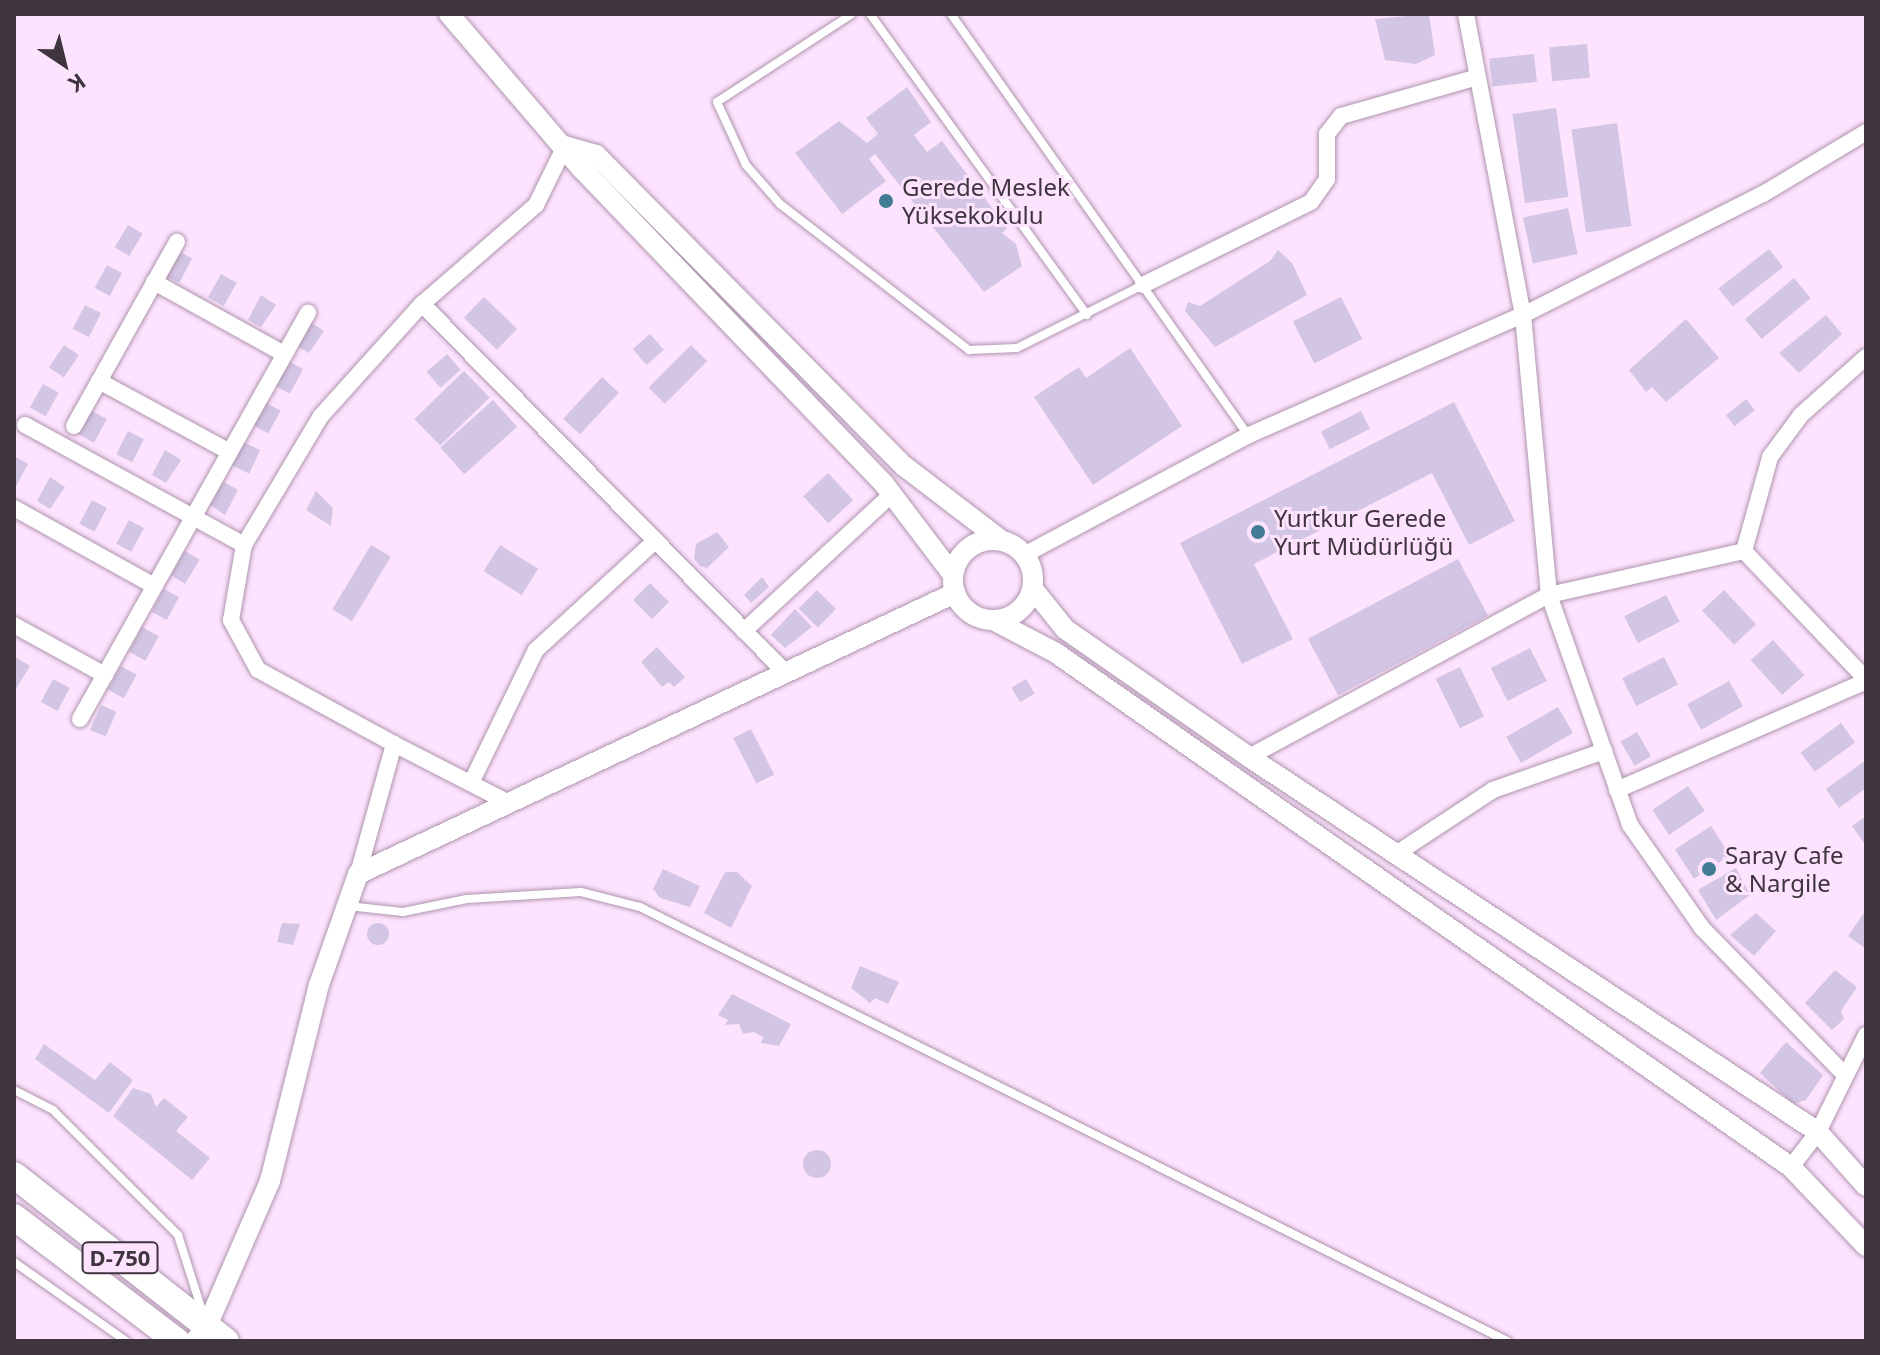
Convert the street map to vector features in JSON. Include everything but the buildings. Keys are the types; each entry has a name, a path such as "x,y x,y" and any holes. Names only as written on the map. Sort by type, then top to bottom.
{"highway":[{"name":"D-750","path":"14,1175 209,1336"},
{"path":"14,1217 177,1341"}],"street":[{"path":"449,14 565,146 892,494 954,584 970,613 993,620 1056,653 1791,1167 1866,1246"},
{"path":"1466,14 1523,315 1549,595 1617,790 1630,825 1702,928 1845,1075"},
{"path":"1143,285 1311,202 1327,179 1327,134 1341,116 1478,77"},
{"path":"1024,555 1249,435 1523,315 1763,194 1866,132"},
{"path":"509,803 258,670 231,620 244,545 321,416 422,304 536,205 565,146"},
{"path":"565,146 596,155 881,444 1002,541 1024,555 1033,589 1065,629 1249,757 1818,1132 1866,1186"},
{"path":"74,426 177,242"},
{"path":"154,282 284,354"},
{"path":"422,304 786,673"},
{"path":"80,719 308,313"},
{"path":"1744,551 1770,457 1801,415 1866,357"},
{"path":"99,381 230,452"},
{"path":"25,425 244,545"},
{"path":"744,631 892,494"},
{"path":"14,508 154,586"},
{"path":"471,783 536,650 655,541"},
{"path":"358,874 786,673 954,584 965,552 1002,541"},
{"path":"1249,757 1549,595 1744,551"},
{"path":"1617,790 1866,680 1744,551"},
{"path":"993,620 1019,612 1033,589"},
{"path":"14,625 105,675"},
{"path":"209,1336 270,1181 319,985 358,874 394,744"},
{"path":"1396,854 1493,790 1604,751"},
{"path":"1791,1167 1818,1132 1866,1035"}],"lane":[{"path":"852,14 717,102 761,185 969,350 1017,348 1143,285"},
{"path":"870,14 1087,315"},
{"path":"951,14 1249,435"},
{"path":"347,906 403,912 467,899 581,892 640,907 1507,1341"},
{"path":"14,1090 53,1110 178,1235 209,1336"},
{"path":"14,1262 126,1341"}],"place":[{"name":"Gerede Meslek Yüksekokulu","path":"886,201"},
{"name":"Yurtkur Gerede Yurt Müdürlüğü","path":"1258,532"},
{"name":"Saray Cafe & Nargile","path":"1709,869"}]}
